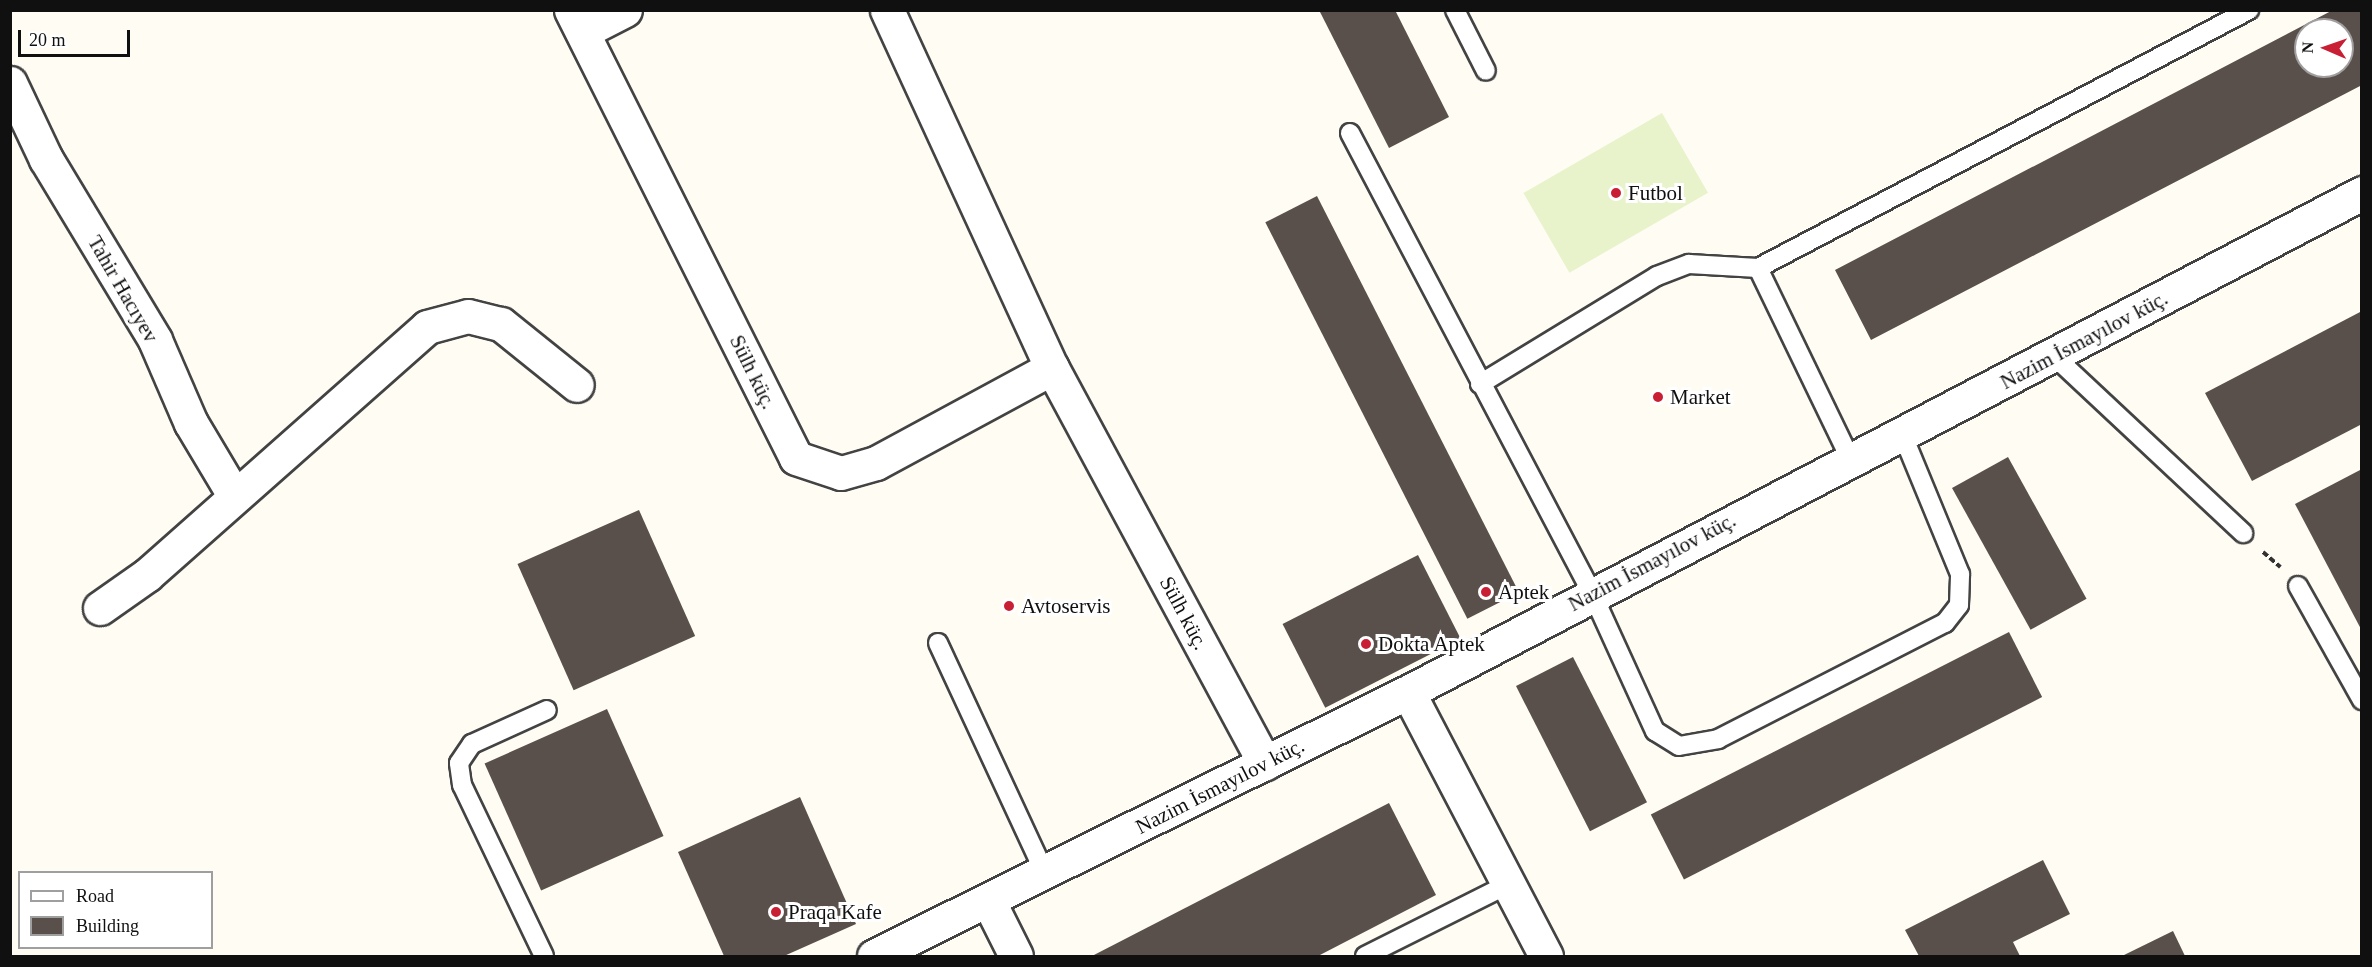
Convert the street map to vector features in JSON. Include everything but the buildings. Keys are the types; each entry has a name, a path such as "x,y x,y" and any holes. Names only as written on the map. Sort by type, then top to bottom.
{"street":[{"name":"Sülh küç.","path":"626,10 577,21 796,458 841,473 876,463 1052,368"},
{"name":"Sülh küç.","path":"887,10 1052,368 1265,763"},
{"name":"Tahir Hacıyev","path":"10,83 46,159 155,340 191,423 234,495"},
{"name":"Nazim İsmayılov küç.","path":"874,957 989,902 1408,692 1901,431 2055,357 2361,193"},
{"path":"100,608 147,575 234,495 427,327 468,316 501,324 577,385"},
{"path":"1408,692 1546,957"},
{"path":"989,902 1016,957"}],"lane":[{"path":"1455,10 1486,71"},
{"path":"1480,384 1657,276 1689,264 1758,268 2216,18 2249,10"},
{"path":"1350,133 1480,384 1592,593 1655,731 1679,746 1718,739 1945,623 1959,606 1960,573 1901,431"},
{"path":"1758,268 1850,458"},
{"path":"2055,357 2243,533"},
{"path":"2298,586 2361,700"},
{"path":"938,644 1045,874"},
{"path":"544,957 462,785 459,763 472,744 548,710"},
{"path":"1365,957 1509,884"}],"path":[{"path":"2243,533 2298,586"}],"green space":[{"name":"Futbol","path":"1662,113 1708,193 1569,273 1523,193"}],"place":[{"name":"Futbol","path":"1616,193"},
{"name":"Market","path":"1658,397"},
{"name":"Aptek","path":"1486,592"},
{"name":"Avtoservis","path":"1009,606"},
{"name":"Dokta Aptek","path":"1366,644"},
{"name":"Praqa Kafe","path":"776,912"}]}
